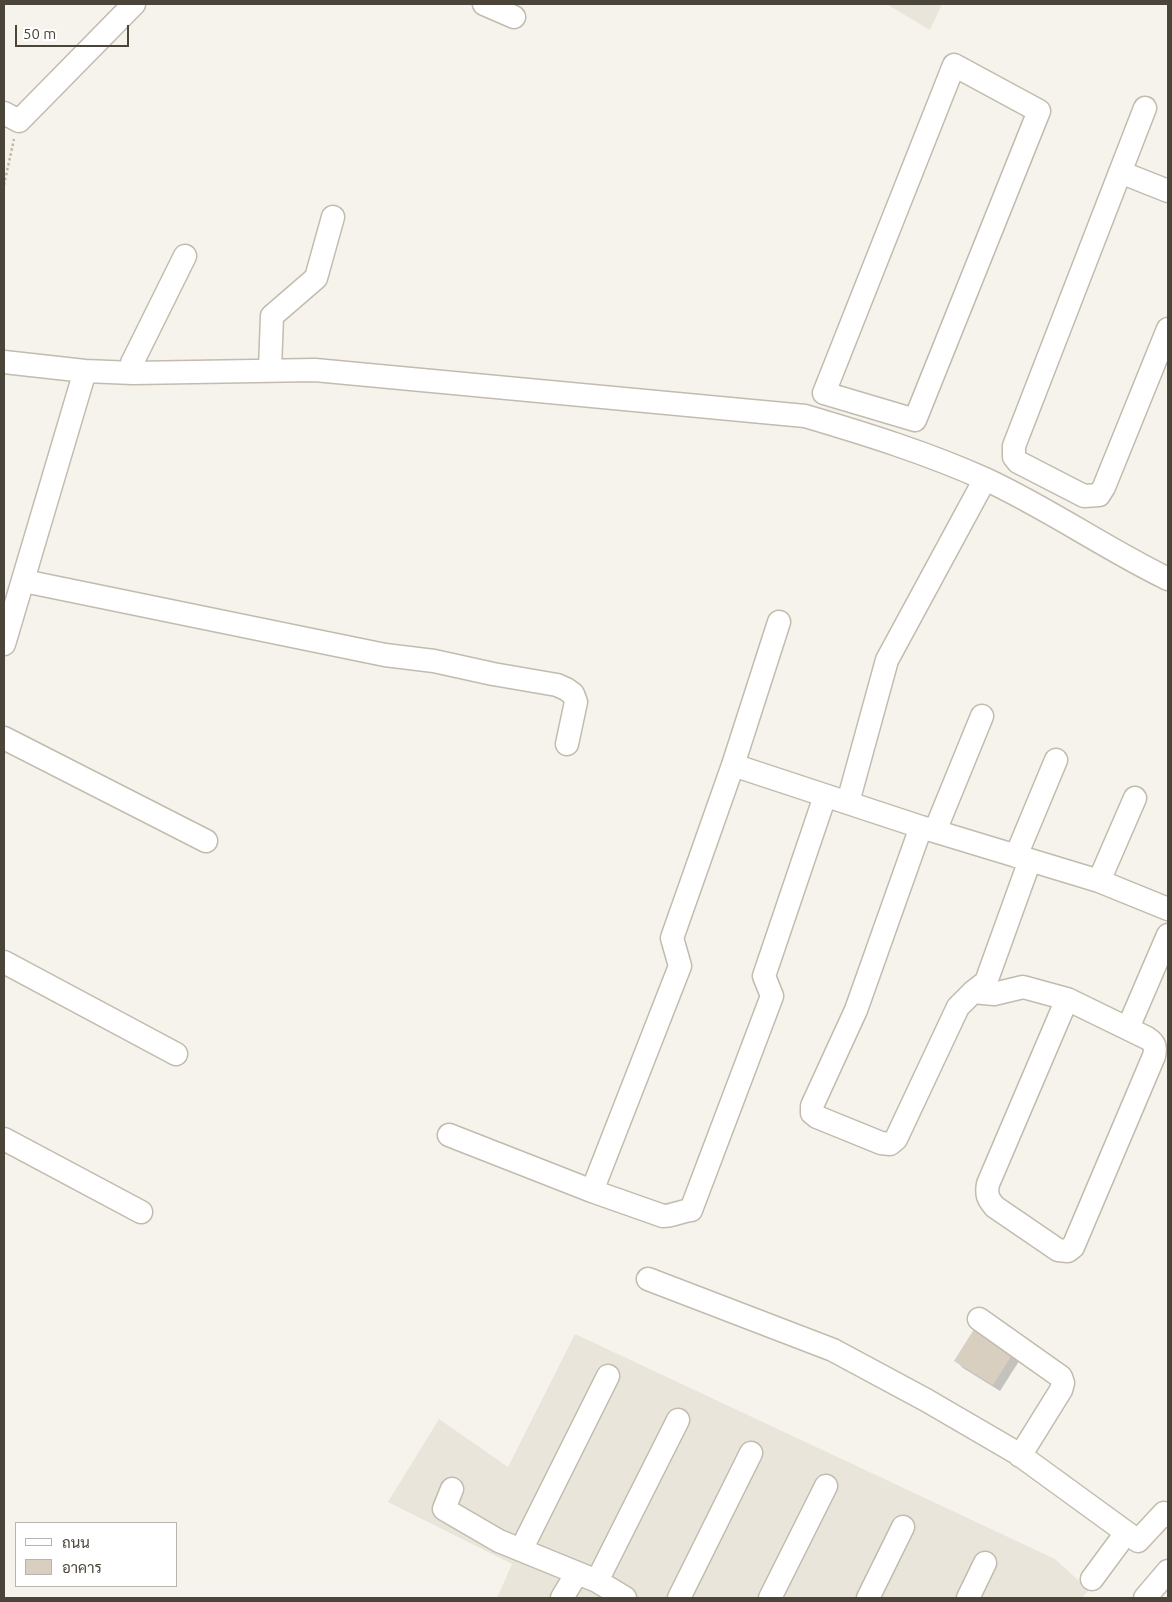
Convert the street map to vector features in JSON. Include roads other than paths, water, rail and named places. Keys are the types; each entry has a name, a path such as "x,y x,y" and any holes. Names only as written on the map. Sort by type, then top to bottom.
{"street":[{"path":"11,117 134,4"},
{"path":"484,4 514,17"},
{"path":"954,65 1039,112 915,420 871,407 824,393 954,65"},
{"path":"1145,108 1013,452 1018,462 1084,496 1099,495 1104,487 1168,329"},
{"path":"1120,172 1168,191"},
{"path":"270,370 272,316 316,278 333,217"},
{"path":"133,373 132,363 185,256"},
{"path":"4,362 85,371 133,373 315,370 805,416 862,432 912,449 986,479 1048,512 1137,564 1168,579"},
{"path":"4,644 85,371"},
{"path":"862,432 871,407"},
{"path":"848,802 886,660 986,479"},
{"path":"1048,512 1060,484"},
{"path":"24,581 385,655 434,661 557,685 573,694 576,702 567,744"},
{"path":"592,1191 680,966 672,938 733,765 779,622"},
{"path":"982,716 928,829 856,1010 812,1106 812,1113 817,1117 882,1143 890,1144 896,1139 958,1007 986,982 1023,858 1056,760"},
{"path":"4,738 206,841"},
{"path":"733,765 928,829 1099,881 1168,909"},
{"path":"449,1135 592,1191 663,1216 691,1210 772,996 764,976 825,796"},
{"path":"1099,881 1135,798"},
{"path":"1128,1028 1168,935"},
{"path":"4,962 176,1054"},
{"path":"973,992 994,994 1023,987 1067,999 1153,1041 1156,1048 1073,1247 1068,1251 1058,1250 995,1207 988,1199 986,1193 988,1184 1067,999"},
{"path":"4,1140 141,1212"},
{"path":"648,1279 833,1350 926,1400 1020,1456 1138,1541 1164,1513 1168,1516"},
{"path":"979,1319 1060,1377 1063,1383 1061,1390 1020,1456"},
{"path":"521,1550 608,1376"},
{"path":"562,1598 587,1577 678,1420"},
{"path":"679,1598 751,1453"},
{"path":"770,1598 826,1486"},
{"path":"452,1489 444,1509 499,1541 587,1577 625,1598"},
{"path":"868,1598 903,1527"},
{"path":"1092,1579 1126,1533"},
{"path":"968,1598 985,1563"},
{"path":"1145,1598 1168,1572"}]}
